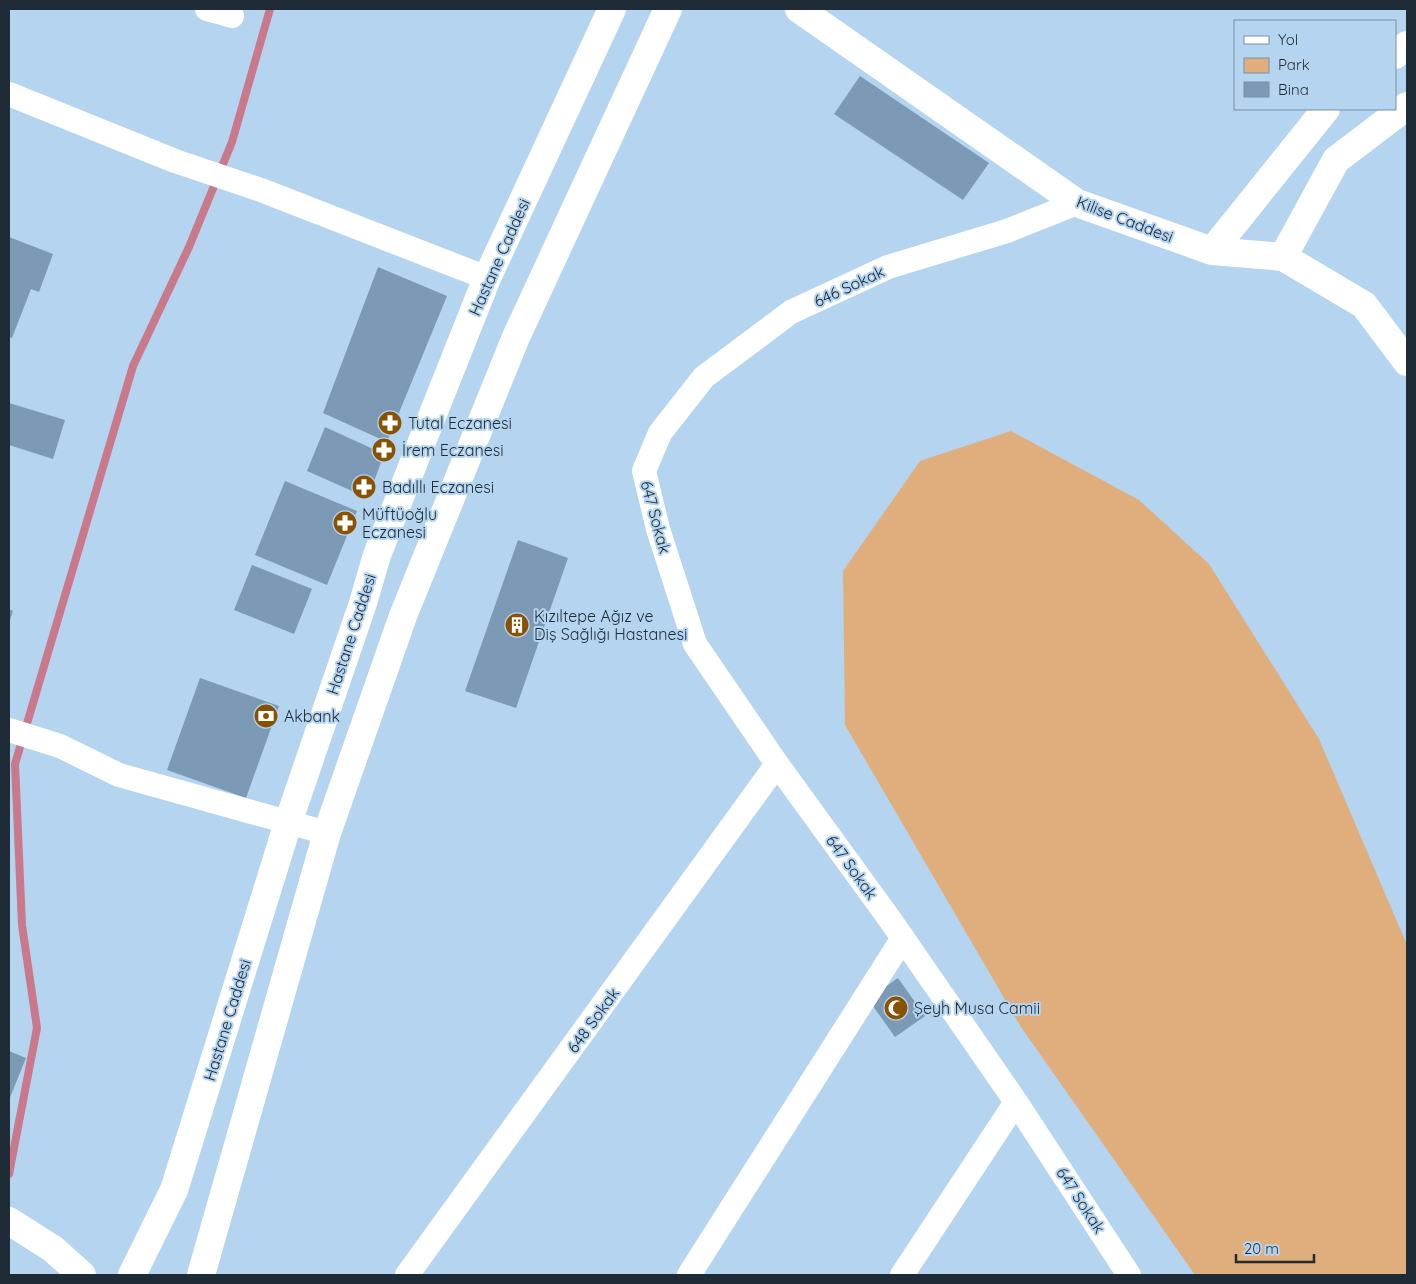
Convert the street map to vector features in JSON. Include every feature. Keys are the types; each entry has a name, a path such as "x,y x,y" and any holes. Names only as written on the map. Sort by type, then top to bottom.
{"main road":[{"name":"Hastane Caddesi","path":"132,1275 174,1190 288,823 363,603 377,555 487,278 612,9"},
{"path":"201,1275 327,833 403,616 516,337 668,9"},
{"name":"Kilise Caddesi","path":"799,9 1077,203 1212,251 1283,257 1364,304 1407,362"},
{"path":"1396,53 1407,45"},
{"path":"1283,257 1336,160 1407,106"},
{"path":"1212,251 1325,110"},
{"path":"363,603 403,616"},
{"path":"9,1221 54,1249 82,1275"}],"street":[{"path":"207,9 232,16"},
{"path":"9,94 175,162 261,190 487,278"},
{"name":"646 Sokak","path":"660,433 704,377 791,312 888,267 1006,231 1077,203"},
{"name":"647 Sokak","path":"660,433 644,471 658,529 695,644 777,764 903,938 1016,1102 1122,1272"},
{"path":"9,730 60,746 119,775 327,833"},
{"name":"648 Sokak","path":"407,1275 777,764"},
{"path":"689,1275 903,938"},
{"path":"902,1275 1016,1102"}],"green space":[{"path":"1011,431 1139,500 1209,564 1319,739 1407,945 1407,1275 1195,1275 1021,1027 845,725 843,571 920,461"}],"building":[{"path":"860,76 989,163 963,200 834,114"},
{"path":"9,237 53,254 39,292 31,289 12,338 9,337"},
{"path":"378,267 447,296 387,442 323,413"},
{"path":"9,403 65,420 53,459 9,445"},
{"path":"325,427 384,454 368,498 307,471"},
{"path":"285,481 357,511 327,585 255,555"},
{"name":"Kızıltepe Ağız ve Diş Sağlığı Hastanesi","path":"518,540 568,558 516,708 465,691"},
{"path":"252,565 312,589 294,634 234,610"},
{"path":"9,609 13,611 9,623"},
{"path":"200,678 279,706 246,798 167,770"},
{"name":"Şeyh Musa Camii","path":"898,978 925,1016 895,1037 868,999"},
{"path":"9,1051 26,1058 9,1100"}],"waterway":[{"path":"9,1174 37,1028 22,925 15,764 133,366 189,247 232,142 270,9"}],"place":[{"name":"Tutal Eczanesi","path":"390,423"},
{"name":"İrem Eczanesi","path":"384,450"},
{"name":"Badıllı Eczanesi","path":"364,487"},
{"name":"Müftüoğlu Eczanesi","path":"345,523"},
{"name":"Kızıltepe Ağız ve Diş Sağlığı Hastanesi","path":"517,625"},
{"name":"Akbank","path":"266,716"},
{"name":"Şeyh Musa Camii","path":"896,1008"}]}
